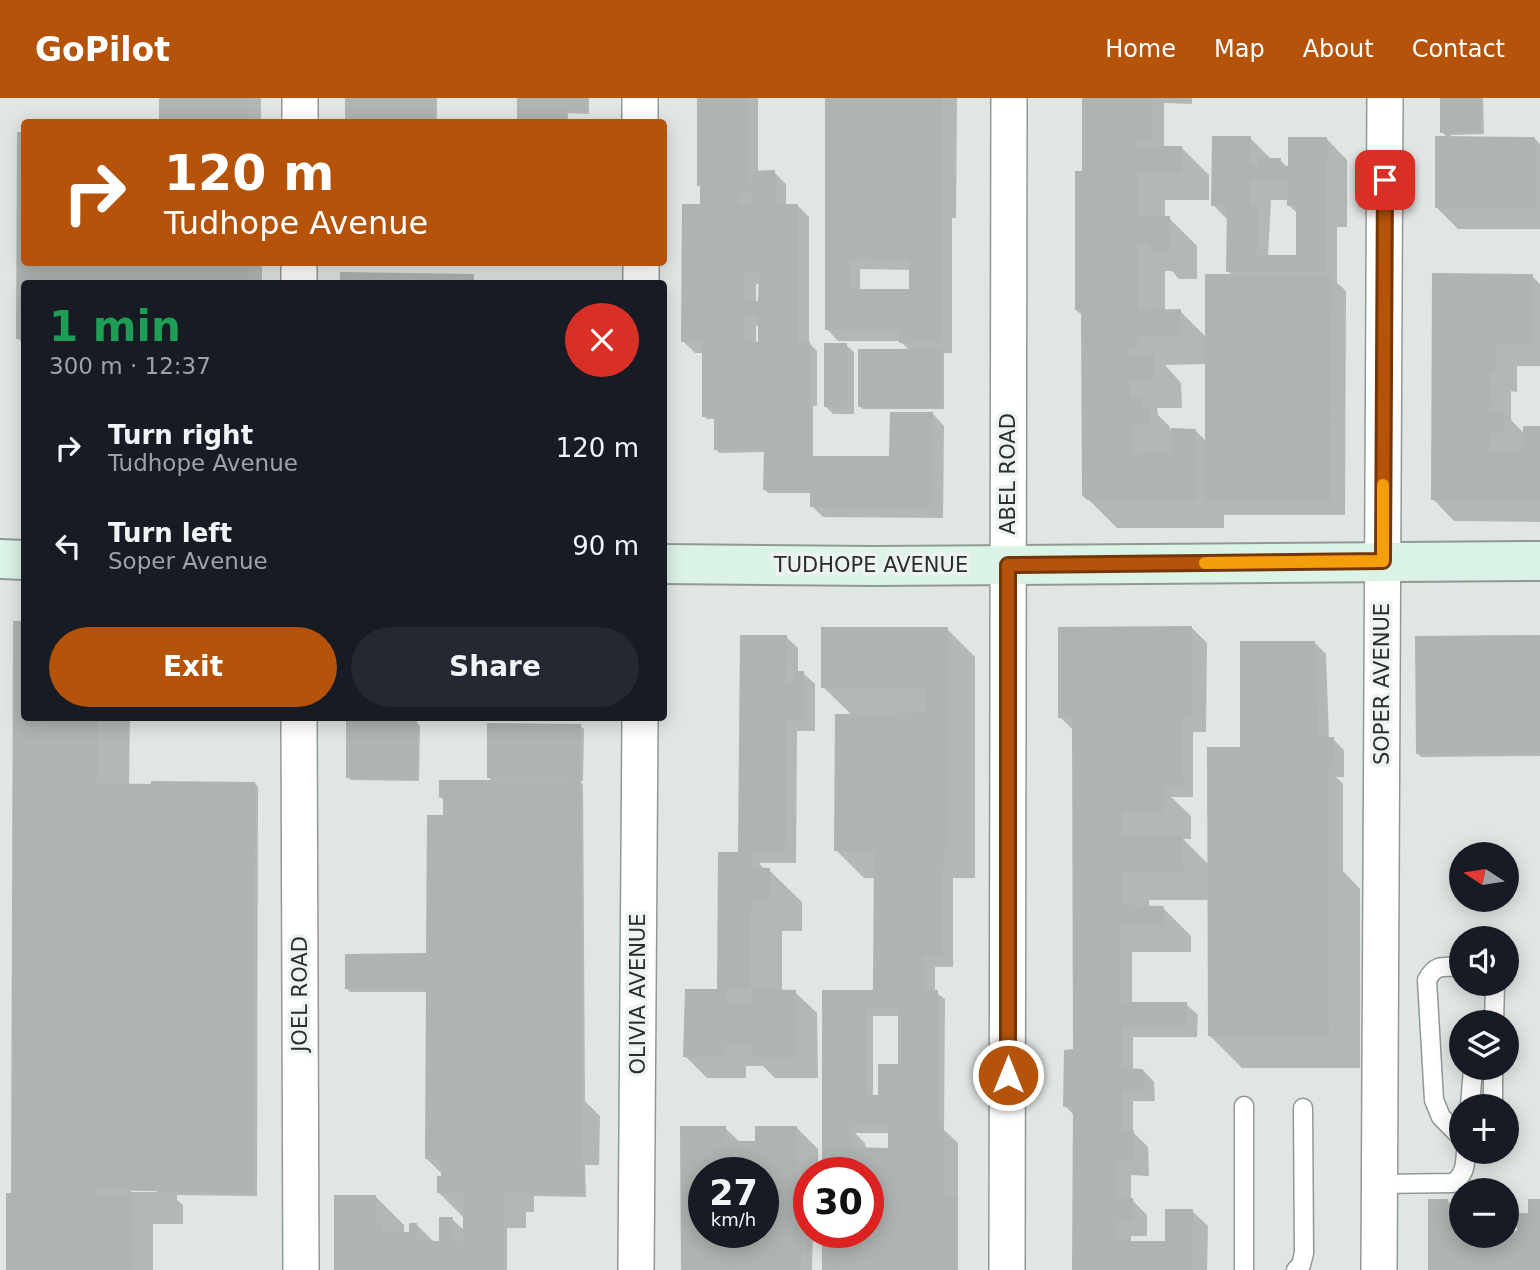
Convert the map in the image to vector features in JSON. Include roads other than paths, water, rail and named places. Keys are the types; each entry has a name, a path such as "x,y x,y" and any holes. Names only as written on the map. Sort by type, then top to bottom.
{"street":[{"path":"300,98 300,119"},
{"path":"640,98 640,119"},
{"name":"ABEL ROAD","path":"1007,1270 1009,98"},
{"name":"SOPER AVENUE","path":"1379,1270 1385,98"},
{"path":"0,559 21,560"},
{"name":"TUDHOPE AVENUE","path":"667,565 1540,561"},
{"name":"JOEL ROAD","path":"299,721 301,1270"},
{"name":"OLIVIA AVENUE","path":"636,1270 639,721"}],"lane":[{"path":"1449,967 1433,970 1427,980 1434,1100 1441,1117 1449,1125"},
{"path":"1244,1106 1244,1270"},
{"path":"1296,1270 1301,1265 1304,1253 1303,1108"},
{"path":"1379,1184 1453,1183 1461,1178 1465,1164"}]}
